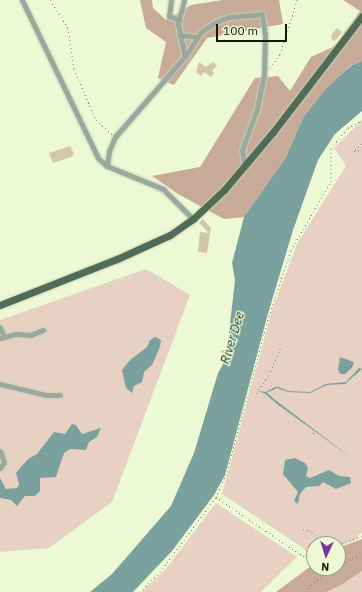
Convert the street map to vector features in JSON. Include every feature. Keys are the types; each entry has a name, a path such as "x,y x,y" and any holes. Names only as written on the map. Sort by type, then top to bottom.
{"main road":[{"path":"0,305 117,259 170,236 193,219 224,190 245,165 362,16"}],"street":[{"path":"22,0 98,158 108,166 162,189 193,219"},
{"path":"171,0 169,16 179,20"},
{"path":"184,0 179,20 180,35 185,56"},
{"path":"108,166 109,151 115,137 185,56 198,37 216,22 230,17 262,14 264,35 264,74 257,109 242,150 245,165"},
{"path":"180,35 198,37"},
{"path":"0,328 2,337 16,334 31,335 43,330"},
{"path":"0,384 46,395 60,395"},
{"path":"0,450 4,462 0,468"}],"path":[{"path":"50,0 68,28 74,69 96,120 115,137"},
{"path":"264,74 276,62 297,0"},
{"path":"140,592 160,572 216,497 226,475 269,316 291,250 331,181 331,148 348,128 362,120"},
{"path":"362,144 354,151 362,150"},
{"path":"256,393 269,375 281,347"},
{"path":"271,386 275,393"},
{"path":"294,421 298,416"},
{"path":"313,433 318,431"},
{"path":"216,497 306,557"},
{"path":"303,529 312,532 316,536"},
{"path":"346,541 362,536"},
{"path":"346,561 362,554"},
{"path":"306,592 321,576"},
{"path":"324,592 328,588"}],"shaded area":[{"path":"140,0 152,0 153,8 166,20 191,5 223,0 279,0 283,24 207,38 174,85 158,78 166,42 146,28"},
{"path":"343,0 362,0 362,61 351,65 303,118 286,157 244,217 224,219 178,194 152,176 200,167 255,78 278,76 290,91 311,57 335,46 360,11"},
{"path":"362,120 362,533 358,535 358,539 346,544 346,536 306,536 306,551 222,494 272,310 298,242 346,166 334,148"},
{"path":"146,269 190,295 112,502 49,548 0,552 0,320"},
{"path":"216,503 297,557 261,592 141,592 165,570"},
{"path":"362,539 362,592 276,592 306,570 306,576 346,576 346,545"},
{"path":"362,539 362,571 341,585 326,592 276,592 306,570 306,576 346,576 346,545"}],"water":[{"name":"River Dee","path":"362,61 362,111 335,134 318,160 293,230 267,317 225,475 214,495 172,551 133,592 90,592 112,574 171,506 194,453 218,373 226,359 235,280 232,263 244,217 286,157 303,118 325,90 352,65"},
{"path":"155,337 161,340 160,347 152,365 144,372 142,382 134,386 132,393 126,388 122,370 129,361 147,347 150,340"},
{"path":"340,357 354,362 352,368 345,374 341,374 338,370"},
{"path":"359,368 362,369 345,384 327,385 310,393 288,392 277,388 266,393 353,459 277,404 266,394 258,391 266,392 275,387 279,387 288,391 310,392 326,384 346,382"},
{"path":"72,424 76,425 82,434 101,428 97,437 89,442 86,450 70,449 64,453 56,477 40,478 40,491 35,496 25,496 17,506 11,500 0,498 0,478 6,489 17,488 19,484 16,473 28,459 37,454 54,432 65,434"},
{"path":"295,458 305,463 308,468 306,476 310,478 329,470 339,476 350,477 351,483 336,489 323,482 319,486 306,487 300,494 298,504 294,501 298,492 283,474 285,460"}],"building":[{"path":"337,28 342,32 335,41 331,39 332,34"},
{"path":"199,62 206,67 213,62 217,65 212,71 214,73 211,77 204,72 201,76 196,72"},
{"path":"70,146 74,154 71,157 53,163 49,153"},
{"path":"203,219 211,228 207,253 198,252 200,232 209,233 199,223"}],"waterway":[{"path":"266,393 272,398"}]}
